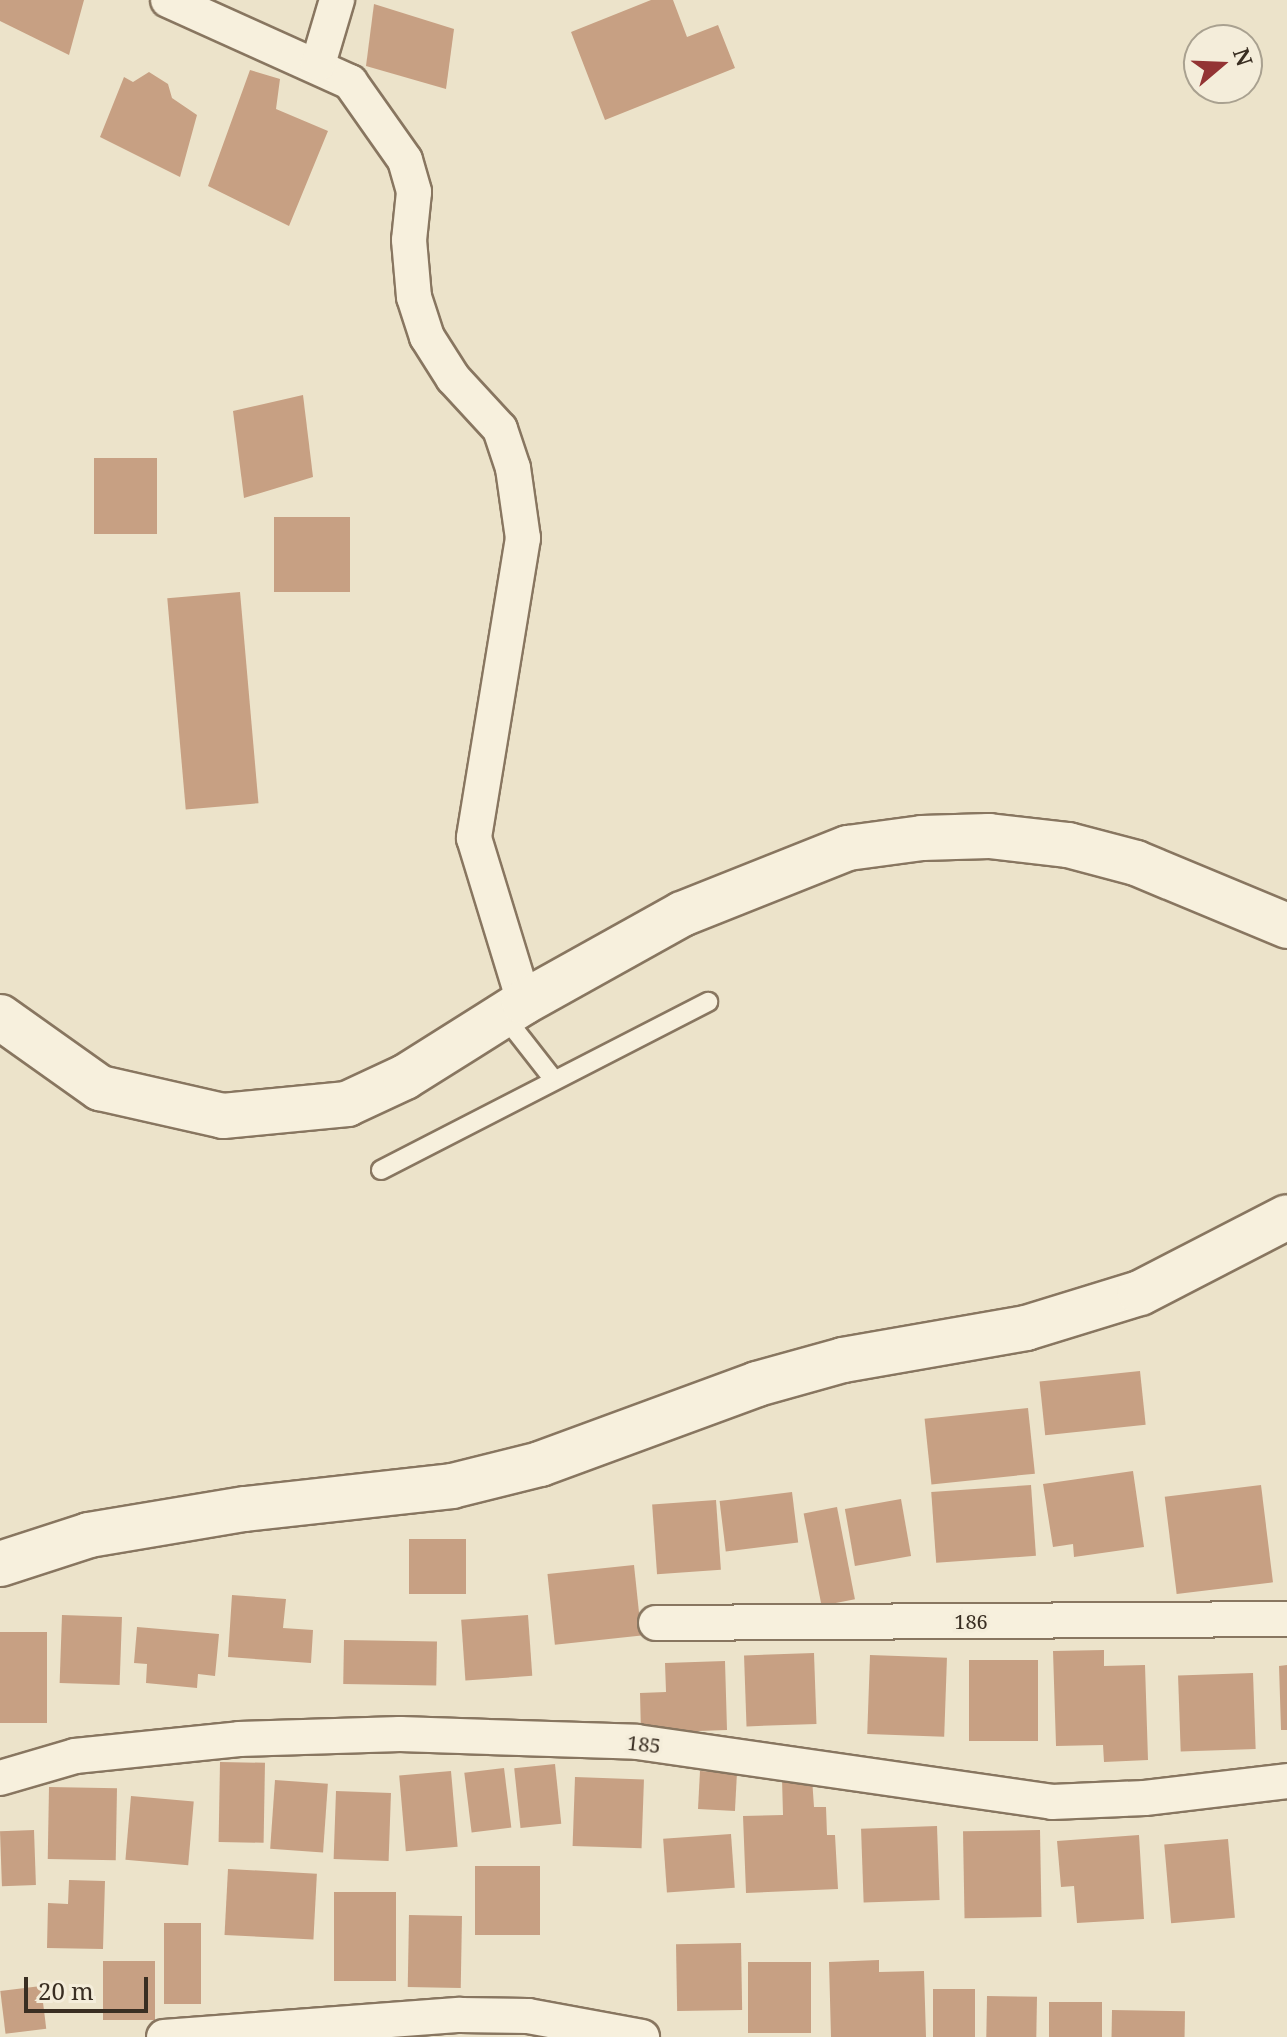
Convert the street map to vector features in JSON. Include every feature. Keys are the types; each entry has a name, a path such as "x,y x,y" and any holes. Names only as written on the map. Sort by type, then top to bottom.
{"main road":[{"path":"0,1017 100,1088 223,1116 347,1104 405,1077 514,1009 682,914 848,848 922,838 989,836 1068,845 1136,863 1287,926"},
{"path":"0,1564 89,1535 245,1509 452,1486 540,1464 757,1384 843,1360 1026,1328 1140,1293 1287,1217"}],"street":[{"path":"168,0 318,64 350,82 405,160 414,192 409,240 414,297 427,337 453,378 500,429 513,468 523,538 474,838 514,1009"},
{"path":"318,64 337,0"},
{"name":"186","path":"656,1623 1287,1619"},
{"name":"185","path":"0,1778 75,1756 239,1739 400,1734 637,1742 1052,1802 1145,1798 1287,1781"},
{"path":"164,2037 460,2015 528,2016 642,2037"}],"lane":[{"path":"381,1170 708,1002"},
{"path":"514,1009 554,1080"}],"building":[{"path":"0,0 84,0 69,55 0,21"},
{"path":"651,0 673,0 687,37 718,25 735,68 605,120 571,32"},
{"path":"374,4 454,29 446,89 366,66"},
{"path":"250,70 280,79 276,109 328,131 289,226 208,186"},
{"path":"149,72 168,84 172,98 197,115 180,177 100,137 124,77 133,82"},
{"path":"303,395 313,477 244,498 233,411"},
{"path":"94,458 157,458 157,534 94,534"},
{"path":"274,517 350,517 350,592 274,592"},
{"path":"240,592 258,803 186,810 167,598"},
{"path":"1140,1371 1146,1425 1045,1435 1040,1382"},
{"path":"1028,1408 1035,1474 931,1485 925,1419"},
{"path":"1133,1471 1144,1547 1074,1557 1073,1544 1053,1547 1043,1484"},
{"path":"1031,1485 1036,1556 936,1563 931,1492"},
{"path":"1261,1485 1273,1582 1177,1594 1165,1497"},
{"path":"792,1492 798,1543 726,1552 720,1501"},
{"path":"901,1499 911,1556 855,1566 845,1509"},
{"path":"716,1500 721,1570 657,1574 652,1504"},
{"path":"837,1507 855,1599 822,1606 804,1513"},
{"path":"409,1539 466,1539 466,1594 409,1594"},
{"path":"634,1565 641,1636 555,1645 547,1574"},
{"path":"232,1595 286,1599 283,1628 313,1630 311,1663 228,1657"},
{"path":"62,1615 122,1617 120,1685 60,1683"},
{"path":"528,1615 532,1676 465,1681 461,1620"},
{"path":"137,1627 219,1634 215,1676 198,1674 197,1688 146,1683 147,1664 134,1663"},
{"path":"0,1632 47,1632 47,1723 0,1723"},
{"path":"344,1640 437,1642 436,1686 343,1684"},
{"path":"1104,1650 1104,1666 1145,1665 1148,1760 1104,1762 1103,1745 1056,1746 1053,1651"},
{"path":"814,1653 816,1724 747,1726 744,1655"},
{"path":"870,1655 947,1658 944,1737 867,1734"},
{"path":"969,1660 1038,1660 1038,1741 969,1741"},
{"path":"725,1661 727,1730 641,1733 640,1693 666,1692 665,1663"},
{"path":"1287,1665 1287,1730 1281,1730 1279,1666"},
{"path":"1253,1673 1256,1749 1181,1752 1178,1676"},
{"path":"220,1762 265,1763 264,1843 219,1842"},
{"path":"555,1764 561,1824 520,1828 514,1768"},
{"path":"504,1768 511,1828 472,1832 464,1773"},
{"path":"451,1771 458,1847 406,1851 399,1776"},
{"path":"700,1771 737,1773 735,1811 698,1809"},
{"path":"575,1777 644,1779 642,1848 573,1846"},
{"path":"812,1778 814,1807 826,1807 827,1835 835,1835 838,1889 746,1893 743,1816 783,1815 782,1779"},
{"path":"275,1780 328,1784 323,1853 270,1849"},
{"path":"49,1787 117,1788 116,1860 48,1859"},
{"path":"336,1791 391,1793 389,1861 334,1859"},
{"path":"131,1796 194,1801 188,1865 125,1860"},
{"path":"937,1826 940,1900 864,1903 861,1829"},
{"path":"34,1830 36,1885 2,1886 0,1831"},
{"path":"1040,1830 1042,1917 965,1918 963,1831"},
{"path":"731,1834 735,1888 667,1893 663,1839"},
{"path":"1139,1835 1144,1919 1077,1923 1074,1886 1061,1887 1057,1841"},
{"path":"1228,1839 1235,1918 1171,1923 1164,1845"},
{"path":"475,1866 540,1866 540,1935 475,1935"},
{"path":"228,1869 317,1874 313,1940 225,1935"},
{"path":"69,1880 105,1881 103,1949 47,1948 48,1903 68,1904"},
{"path":"334,1892 396,1892 396,1981 334,1981"},
{"path":"409,1915 462,1916 461,1988 408,1987"},
{"path":"164,1923 201,1923 201,2004 164,2004"},
{"path":"741,1943 742,2010 677,2011 676,1944"},
{"path":"879,1960 879,1972 924,1971 926,2037 831,2037 829,1962"},
{"path":"103,1961 155,1961 155,2020 103,2020"},
{"path":"748,1962 811,1962 811,2033 748,2033"},
{"path":"41,1986 46,2029 6,2034 0,1991"},
{"path":"933,1989 975,1989 975,2037 933,2037"},
{"path":"987,1996 1037,1997 1036,2037 986,2037"},
{"path":"1049,2002 1102,2002 1102,2037 1049,2037"},
{"path":"1112,2010 1185,2011 1185,2037 1112,2037"}]}
